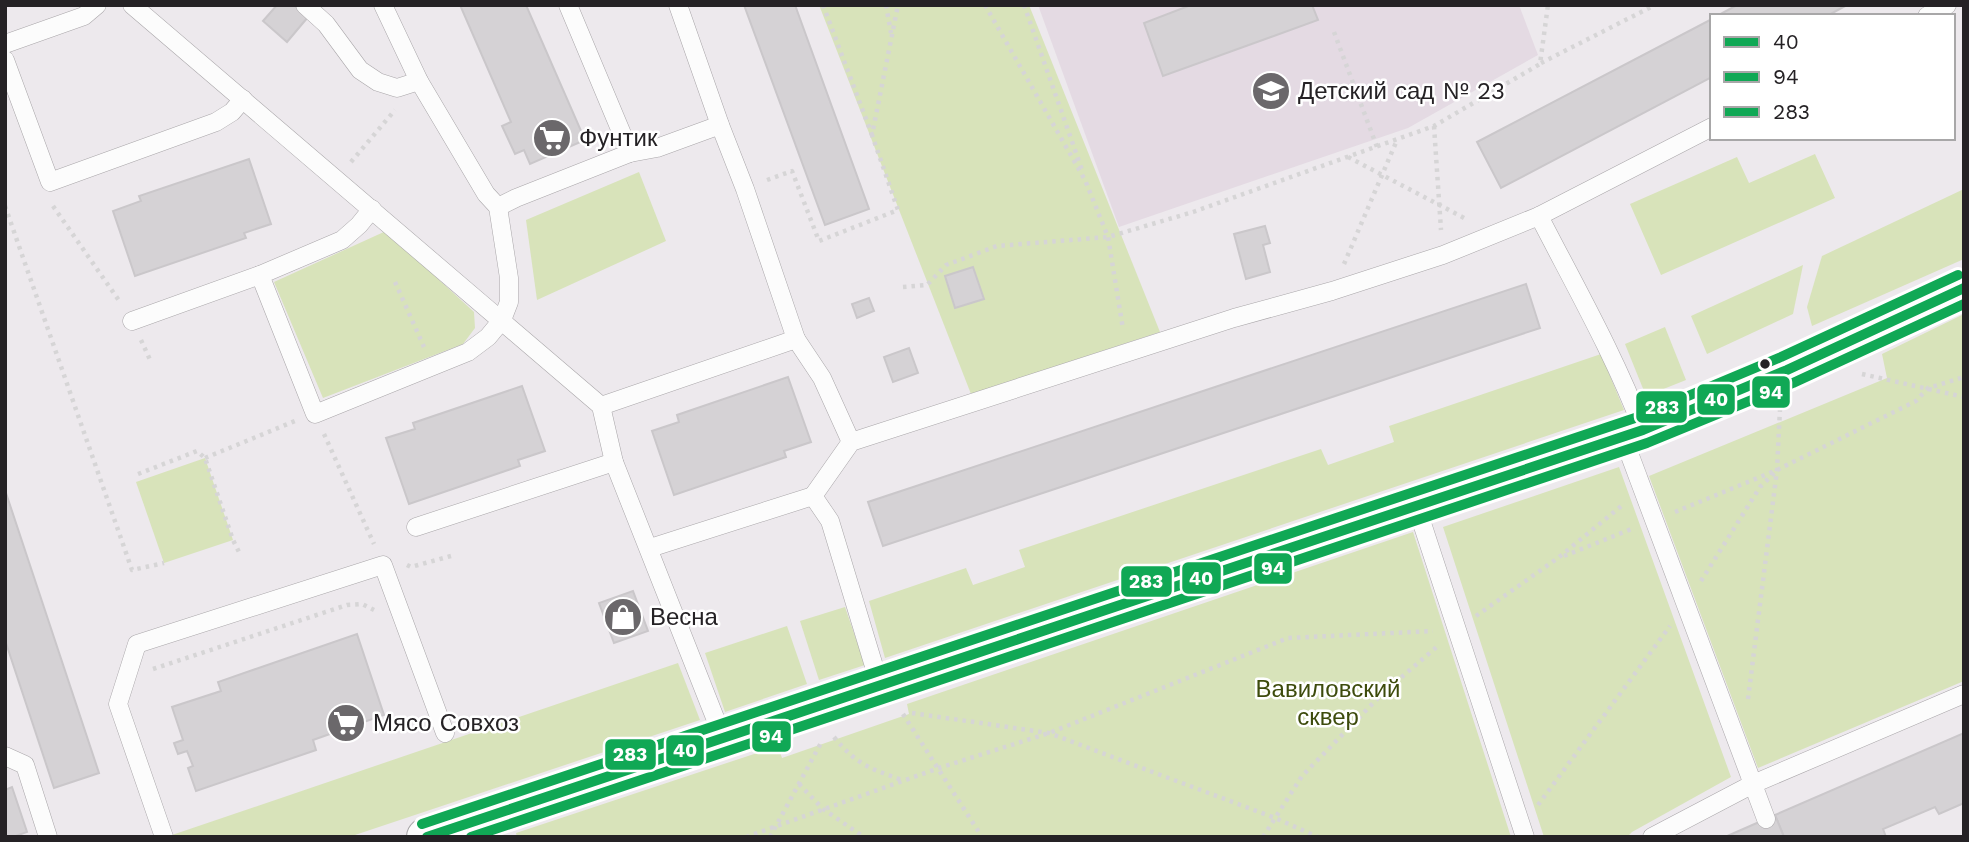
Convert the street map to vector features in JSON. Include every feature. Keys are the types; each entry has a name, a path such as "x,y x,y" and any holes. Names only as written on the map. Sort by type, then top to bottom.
{"street":[{"path":"426,837 495,826 723,738 1633,434 1787,370 1964,288"}],"lane":[{"path":"5,44 84,16 97,5"},
{"path":"132,5 601,406 614,462 723,738"},
{"path":"305,5 326,24 360,70 378,82 397,88 419,81"},
{"path":"260,275 314,414 468,352 488,337 502,320 509,302 509,278 498,207 486,194 419,81 383,5"},
{"path":"568,5 630,153"},
{"path":"677,5 745,189 796,339 822,378 851,442"},
{"path":"1931,14 1947,5"},
{"path":"5,60 50,182 216,122 232,112 243,99"},
{"path":"498,207 630,153 657,148 720,125"},
{"path":"650,548 813,496 851,442 1234,318 1332,291 1443,255 1539,216 1710,128"},
{"path":"132,321 260,275 342,240 372,209"},
{"path":"1539,216 1633,405 1633,434 1654,520 1766,819"},
{"path":"601,406 796,339"},
{"path":"416,527 614,462"},
{"path":"813,496 830,521 880,686"},
{"path":"1416,505 1523,832"},
{"path":"164,837 118,704 137,644 383,556 445,733"},
{"path":"1652,837 1753,784 1964,694"},
{"path":"5,757 24,765 47,837"}],"path":[{"path":"745,189 792,171 819,241 898,210 823,5"},
{"path":"886,5 892,38"},
{"path":"872,135 898,5"},
{"path":"985,5 1085,180"},
{"path":"1024,5 1085,180 1108,237 1127,352"},
{"path":"1540,64 1548,5"},
{"path":"903,287 927,285 946,265 997,246 1108,237 1193,212 1434,126 1540,64 1655,5"},
{"path":"1334,32 1377,146"},
{"path":"337,179 397,108 397,88"},
{"path":"1434,126 1443,255"},
{"path":"1332,291 1397,139"},
{"path":"1347,157 1496,235"},
{"path":"50,200 132,321 151,362"},
{"path":"5,206 132,570 164,563"},
{"path":"395,282 417,332"},
{"path":"1861,374 1964,397"},
{"path":"1558,558 1777,470 1916,401 1928,388 1963,377"},
{"path":"1741,752 1777,470 1780,408"},
{"path":"205,458 314,414 372,540 383,556"},
{"path":"138,474 197,451 205,458 240,554"},
{"path":"1523,832 1686,605 1760,487 1777,470"},
{"path":"372,540 383,556"},
{"path":"401,560 411,567 451,556"},
{"path":"148,675 154,669 347,605 362,604 379,614"},
{"path":"746,837 902,780 1049,733 1288,638 1457,630"},
{"path":"982,837 902,711 1049,733 1275,818 1318,837"},
{"path":"833,734 846,751 864,766 902,780"},
{"path":"770,837 824,737"},
{"path":"799,783 823,809 863,837"}],"shaded area":[{"name":"Детский сад № 23","path":"1038,5 1519,5 1538,55 1408,128 1119,227"}],"green space":[{"path":"819,5 1029,5 1160,332 971,394"},
{"path":"1815,154 1835,198 1661,275 1630,204 1737,157 1749,183"},
{"path":"639,172 666,241 537,300 526,220"},
{"path":"1964,189 1964,259 1812,326 1807,307 1822,256"},
{"path":"386,231 474,312 475,328 463,344 323,398 274,282"},
{"path":"1803,265 1793,314 1707,354 1691,316"},
{"path":"1964,314 1964,681 1758,768 1649,476 1887,378 1882,354"},
{"path":"1665,327 1686,380 1646,396 1625,344"},
{"path":"1601,354 1624,410 885,658 869,601 966,568 973,585 1025,567 1019,550 1321,449 1328,465 1394,442 1389,426"},
{"path":"205,458 233,540 164,563 136,482"},
{"path":"1619,467 1731,777 1627,837 1544,837 1443,527"},
{"name":"Вавиловский сквер","path":"1413,532 1511,837 517,837 516,833 778,746 782,758 909,714 907,704"},
{"path":"845,607 865,665 819,680 800,621"},
{"path":"787,626 807,684 725,712 705,653"},
{"path":"678,663 700,720 349,837 172,835"}],"building":[{"path":"277,5 294,5 308,17 287,42 263,21"},
{"path":"460,5 526,5 585,140 530,164 524,150 515,154 502,126 511,122"},
{"path":"744,5 795,5 869,209 825,225"},
{"path":"1191,5 1312,5 1318,20 1163,76 1144,23"},
{"path":"1737,5 1847,5 1831,14 1721,14"},
{"path":"1710,20 1710,78 1501,188 1477,142"},
{"path":"249,159 271,224 244,233 246,238 135,276 113,211 141,201 139,196"},
{"path":"1265,226 1270,243 1263,245 1270,272 1246,279 1234,234"},
{"path":"973,267 984,299 955,308 945,276"},
{"path":"1526,284 1540,328 883,546 868,502"},
{"path":"869,298 874,311 857,318 852,304"},
{"path":"909,348 918,373 893,382 884,357"},
{"path":"788,377 811,442 784,451 786,457 674,495 652,431 679,422 677,415"},
{"path":"522,386 545,451 518,460 520,466 409,504 386,438 415,429 413,423"},
{"path":"5,490 99,773 54,788 5,640"},
{"name":"Весна","path":"633,591 648,631 614,643 599,603"},
{"path":"357,634 384,715 313,740 316,750 196,791 188,768 193,766 187,751 178,754 174,743 183,740 172,707 221,691 218,682"},
{"path":"1964,733 1964,803 1939,814 1935,807 1883,829 1886,837 1784,837 1775,815"},
{"path":"12,787 27,832 5,837 5,790"},
{"path":"1775,815 1784,837 1725,837 1766,819"}],"transit line":[{"name":"283","path":"422,824 1638,417 1781,357 1958,275"},
{"name":"40","path":"427,837 1643,430 1787,370 1964,288"},
{"name":"94","path":"471,837 1647,443 1793,383 1964,304"}],"place":[{"name":"Детский сад № 23","path":"1271,91"},
{"name":"Фунтик","path":"552,138"},
{"name":"Весна","path":"623,617"},
{"name":"Мясо Совхоз","path":"346,723"}]}
